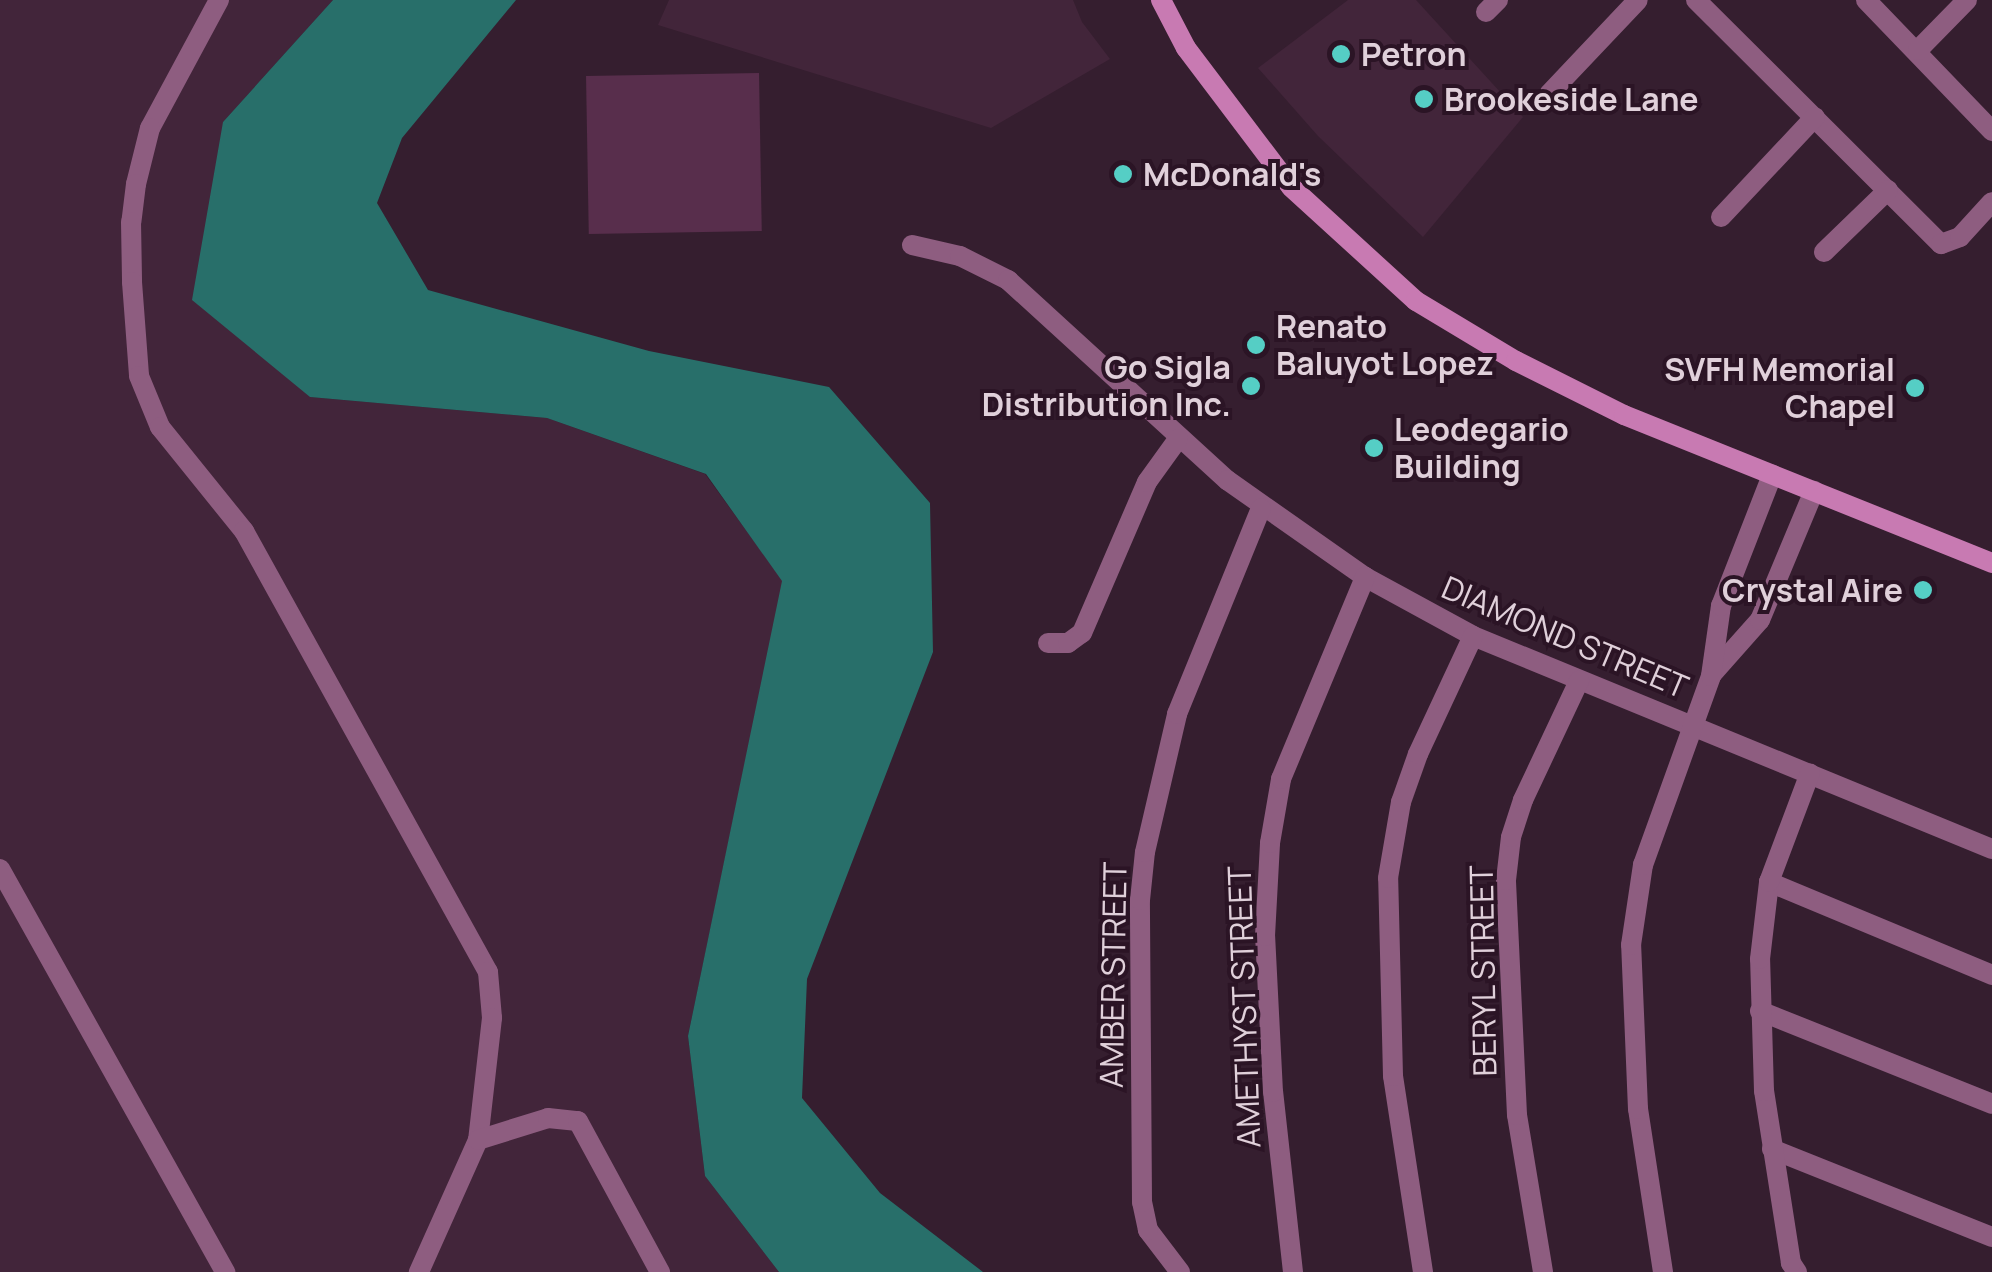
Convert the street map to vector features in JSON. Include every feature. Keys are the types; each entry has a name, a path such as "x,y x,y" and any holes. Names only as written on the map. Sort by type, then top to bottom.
{"main road":[{"path":"1161,0 1186,48 1291,187 1416,301 1516,361 1609,408 1992,563"}],"street":[{"path":"220,0 150,128 136,184 132,282 139,376 160,428 244,531 488,972 492,1018 478,1140 418,1272"},
{"path":"1549,94 1638,0"},
{"path":"1696,0 1941,244 1960,237 1992,202"},
{"path":"1866,0 1992,131"},
{"path":"1918,50 1967,0"},
{"path":"1721,217 1816,117"},
{"path":"1824,252 1888,190"},
{"name":"DIAMOND STREET","path":"912,245 960,256 1008,280 1178,439 1261,508 1365,577 1473,636 1992,849"},
{"path":"1048,643 1068,643 1082,633 1147,482 1178,439"},
{"path":"1663,1272 1638,1109 1631,945 1643,865 1710,676 1721,606 1772,474"},
{"path":"1710,676 1760,620 1814,491"},
{"name":"AMBER STREET","path":"1180,1272 1148,1230 1142,1202 1140,900 1145,852 1177,714 1261,508"},
{"name":"AMETHYST STREET","path":"1293,1272 1276,1136 1266,936 1270,843 1281,779 1365,577"},
{"path":"1424,1272 1393,1076 1388,878 1412,770 1473,636"},
{"name":"BERYL STREET","path":"1543,1272 1517,1115 1506,880 1512,837 1524,800 1579,681"},
{"path":"1794,1268 1772,1149 1760,1010 1769,882 1810,774"},
{"path":"0,869 225,1272"},
{"path":"1769,882 1992,975"},
{"path":"1760,1010 1992,1104"},
{"path":"478,1140 548,1118 578,1121 660,1272"},
{"path":"1772,1149 1992,1237"}],"shaded area":[{"path":"0,0 333,0 223,122 310,397 547,418 705,474 783,581 688,1036 705,1176 779,1272 0,1272"},
{"path":"333,0 516,0 402,138 377,203 428,290 649,351 829,387 930,503 933,652 807,979 802,1098 880,1193 983,1272 779,1272 705,1176 688,1036 782,581 706,474 547,418 310,397 192,300 223,122"},
{"path":"669,0 1073,0 1082,22 1110,59 991,128 658,25"},
{"path":"1348,0 1416,0 1523,117 1423,237 1318,136 1258,68"},
{"path":"759,73 762,231 589,234 586,76"}],"place":[{"name":"Petron","path":"1341,54"},
{"name":"Brookeside Lane","path":"1424,99"},
{"name":"McDonald's","path":"1123,174"},
{"name":"Renato Baluyot Lopez","path":"1256,345"},
{"name":"Go Sigla Distribution Inc.","path":"1251,386"},
{"name":"SVFH Memorial Chapel","path":"1915,388"},
{"name":"Leodegario Building","path":"1374,448"},
{"name":"Crystal Aire","path":"1923,590"}]}
